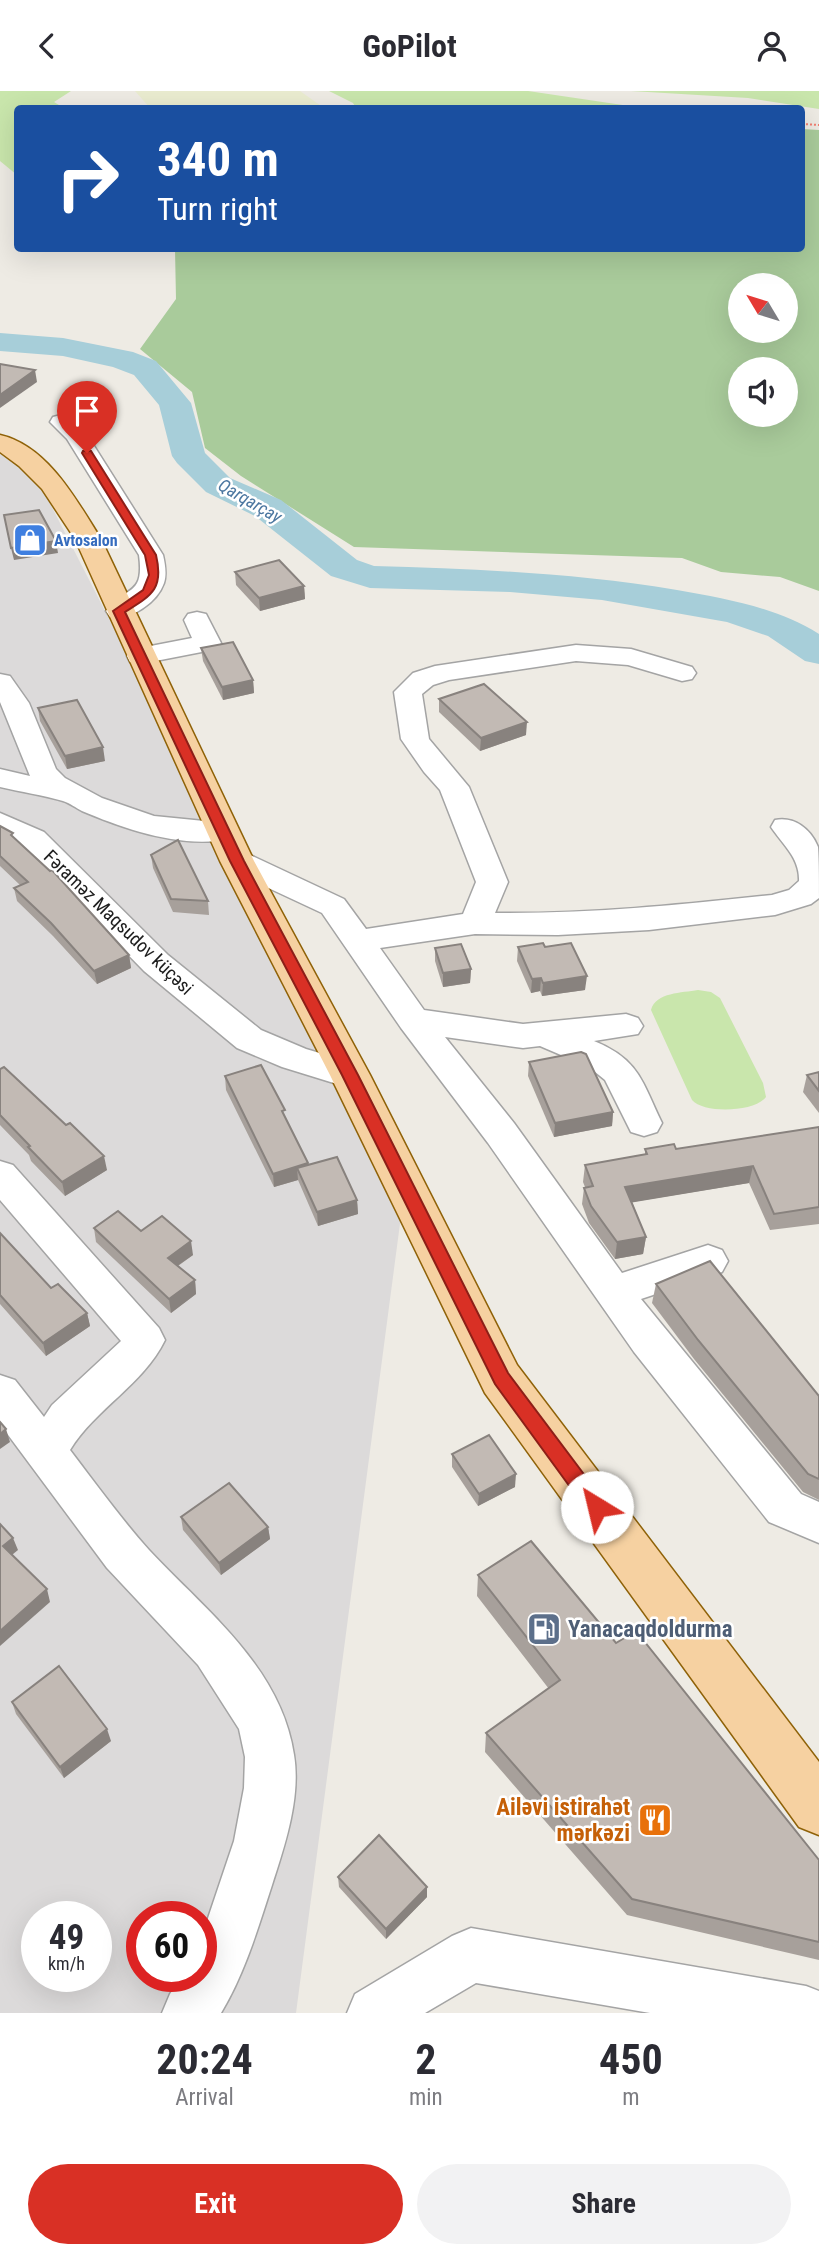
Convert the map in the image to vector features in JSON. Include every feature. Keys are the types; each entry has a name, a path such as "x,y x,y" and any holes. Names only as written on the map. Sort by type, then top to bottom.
{"main road":[{"path":"0,442 17,450 35,465 58,492 88,539 230,846 350,1075 501,1378 819,1807"}],"street":[{"path":"61,422 76,435 151,555 155,575 148,592 119,611"},
{"path":"140,656 208,643 197,620"},
{"path":"475,923 492,881 454,787 434,766 415,739 408,692 423,679 445,672 576,653 631,657 682,673"},
{"path":"0,682 15,703 43,773 69,794"},
{"path":"0,778 69,794 148,824 181,830 230,846 333,906 413,1020 501,1133 612,1292 785,1508 819,1523"},
{"name":"Fəraməz Maqsudov küçəsi","path":"0,822 33,839 156,963 249,1039 294,1058 350,1075"},
{"path":"358,941 475,923 558,924 649,919 775,905 800,897 815,885 817,873 810,858 786,827"},
{"path":"413,1020 523,1036 626,1026"},
{"path":"544,1034 601,1058 619,1072 644,1123"},
{"path":"0,1175 145,1340 130,1360 68,1418 47,1450"},
{"path":"612,1292 708,1261"},
{"path":"0,1393 47,1450 124,1554 214,1649 254,1708 270,1757 266,1810 248,1879 226,1945 202,1997 190,2013"},
{"path":"374,2013 471,1955 806,2013"}],"shaded area":[{"path":"0,454 39,482 124,648 401,1216 296,2013 0,2013"}],"green space":[{"path":"0,91 71,91 54,102 59,105 14,105 14,173 0,161"},
{"path":"135,91 300,91 320,105 147,105"},
{"path":"329,91 528,91 623,105 354,105"},
{"path":"631,91 819,91 819,109 748,98"},
{"path":"805,129 819,130 819,591 780,577 721,572 682,558 354,547 241,476 205,448 192,392 140,349 176,299 175,252 805,252"},
{"path":"698,990 711,992 720,998 763,1083 766,1097 760,1102 741,1108 718,1109 698,1105 692,1100 651,1010 658,1000 664,997"}],"building":[{"path":"0,364 35,370 0,395"},
{"path":"39,510 56,541 11,548 4,515"},
{"path":"279,560 304,586 259,598 235,572"},
{"path":"233,642 253,680 222,687 201,648"},
{"path":"484,684 527,722 481,738 439,699"},
{"path":"77,700 103,747 65,756 38,708"},
{"path":"0,826 13,833 11,835 52,870 129,955 94,971 51,923 14,888 28,882 0,856"},
{"path":"178,840 208,901 171,899 151,855"},
{"path":"543,943 545,947 571,943 587,976 543,983 541,978 532,979 518,947"},
{"path":"461,944 471,969 443,973 435,948"},
{"path":"581,1052 586,1054 613,1112 555,1123 529,1062"},
{"path":"261,1065 285,1110 282,1111 308,1163 273,1174 225,1076"},
{"path":"4,1067 66,1125 70,1123 104,1156 62,1182 0,1115 0,1069"},
{"path":"819,1072 819,1091 807,1075"},
{"path":"819,1127 819,1207 774,1214 753,1166 625,1187 646,1237 617,1242 591,1206 584,1188 593,1186 585,1165 647,1154 645,1149 674,1144 676,1149"},
{"path":"337,1157 357,1200 317,1212 297,1168"},
{"path":"118,1211 141,1231 162,1216 191,1241 168,1258 195,1280 169,1299 94,1228"},
{"path":"0,1233 51,1288 58,1284 87,1313 43,1343 0,1295"},
{"path":"710,1261 819,1396 819,1479 808,1474 698,1340 656,1284"},
{"path":"0,1422 6,1429 0,1434"},
{"path":"489,1435 516,1474 479,1494 452,1454"},
{"path":"229,1483 268,1527 219,1563 181,1517"},
{"path":"0,1524 13,1538 3,1546 47,1589 0,1631"},
{"name":"Ailəvi istirahət mərkəzi","path":"531,1541 616,1643 636,1631 819,1860 819,1942 632,1899 486,1733 560,1680 478,1575"},
{"path":"59,1666 107,1729 60,1767 12,1702"},
{"path":"379,1835 427,1887 386,1929 338,1877"}],"waterway":[{"name":"Qarqarçay","path":"0,342 63,347 122,359 145,368 175,403 189,456 218,485 268,508 344,568 370,577 510,581 602,589 735,612 782,628 819,652"}],"place":[{"name":"Avtosalon","path":"30,540"},
{"name":"Yanacaqdoldurma","path":"544,1629"},
{"name":"Ailəvi istirahət mərkəzi","path":"655,1820"}],"route":[{"path":"87,453 151,555 155,575 148,592 119,611 237,861 350,1075 501,1378 597,1507"}]}
